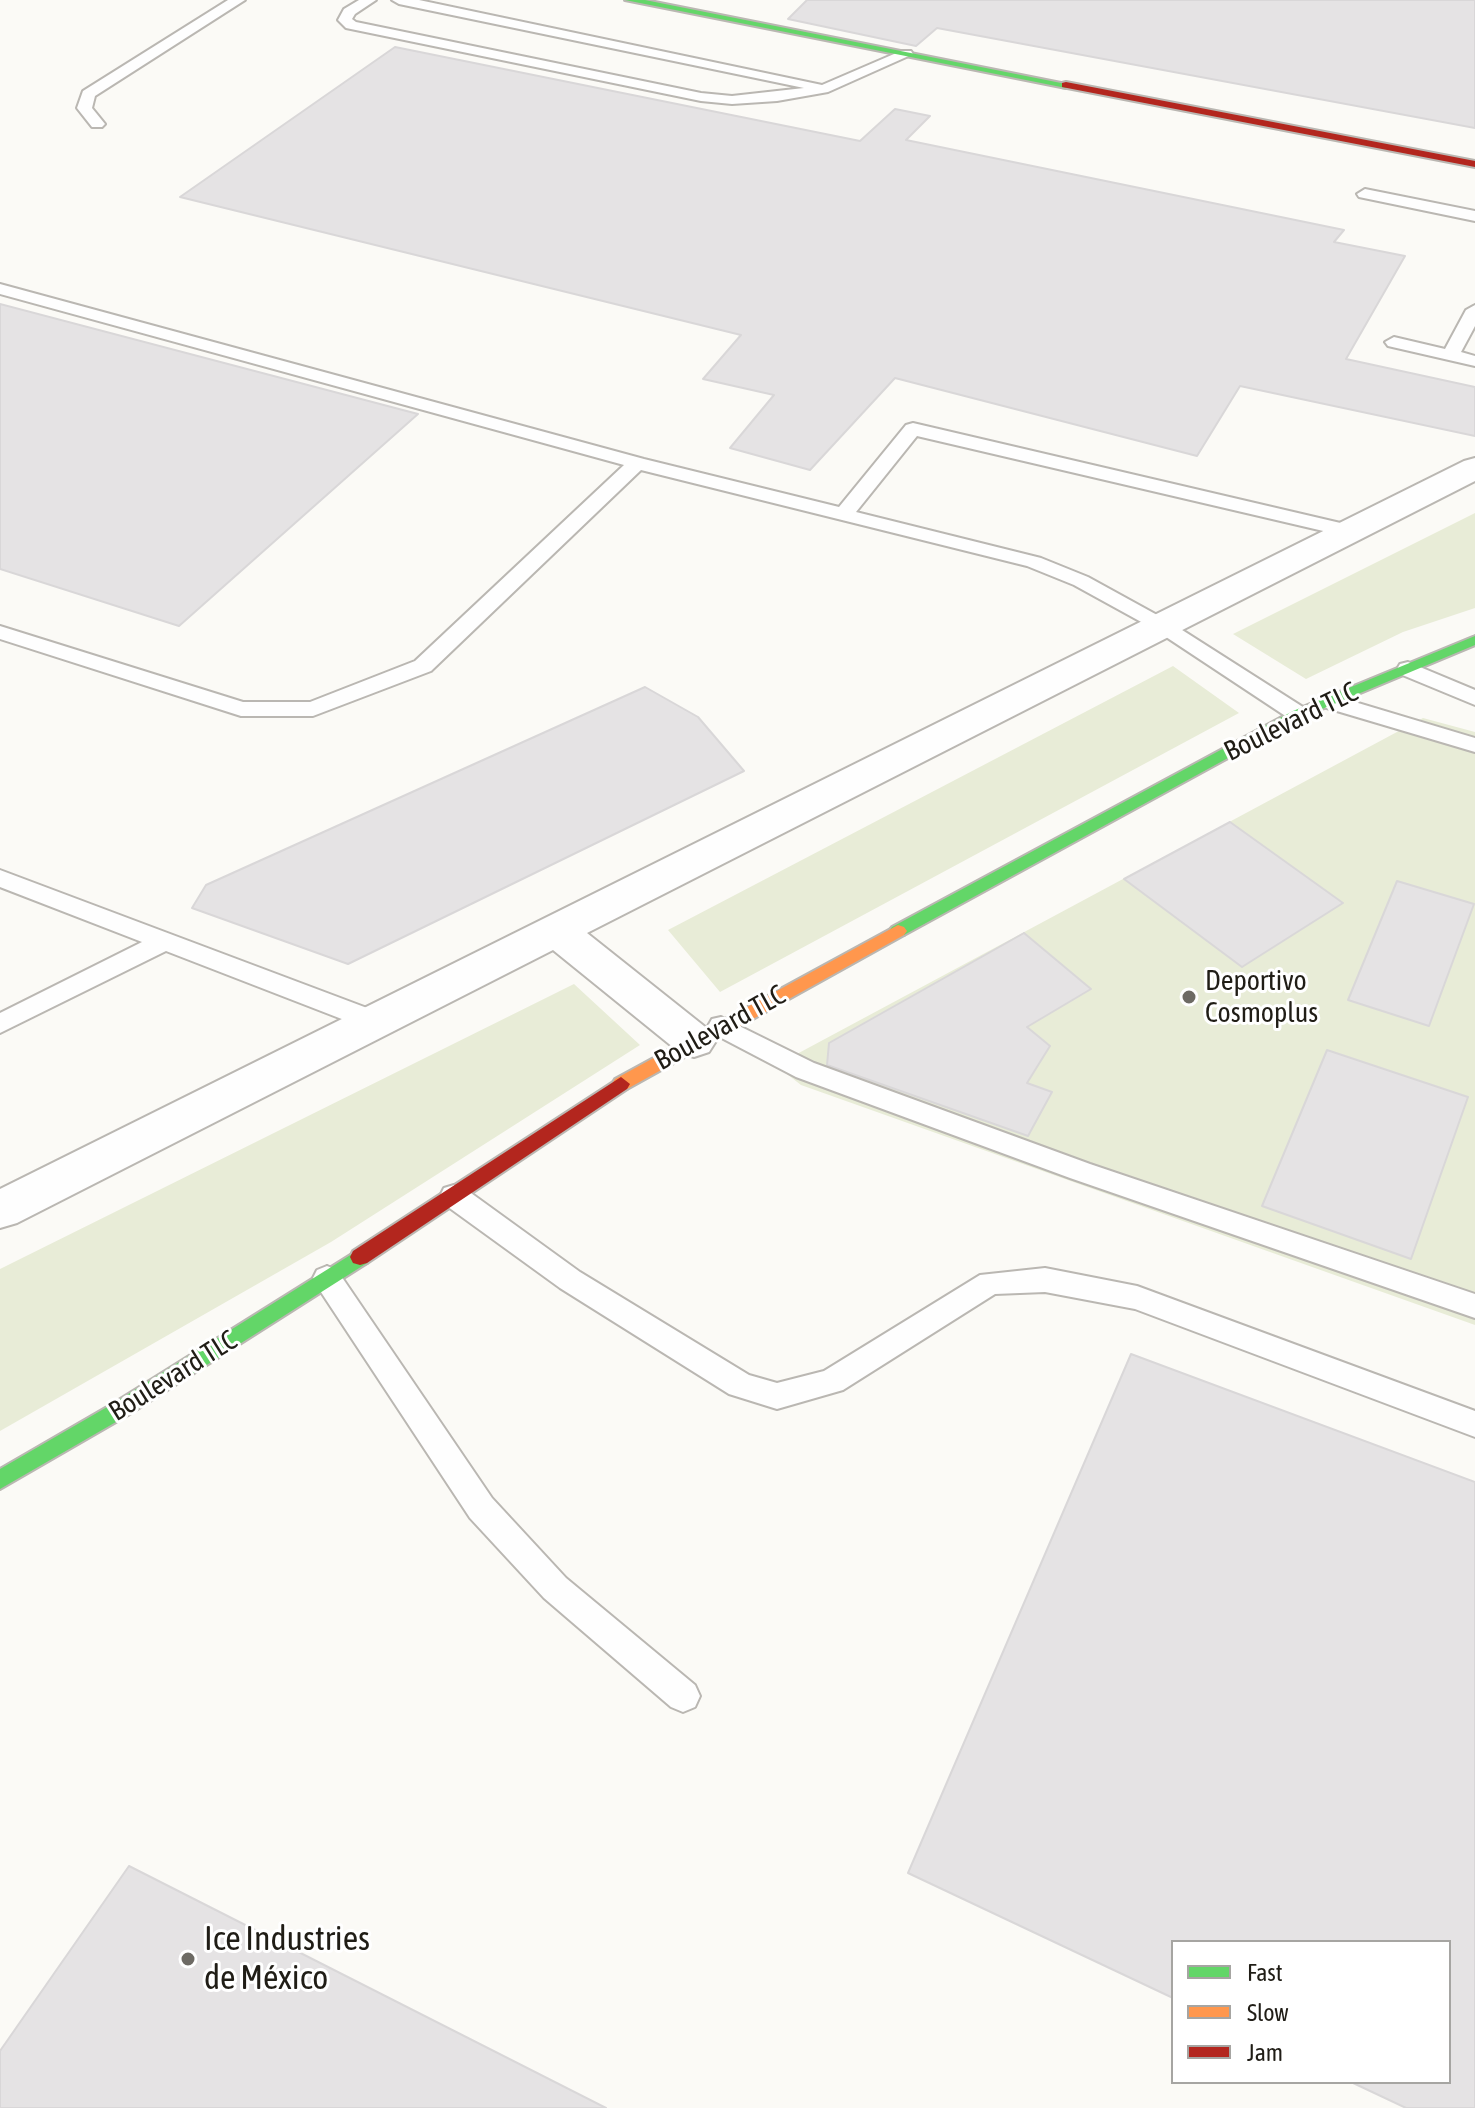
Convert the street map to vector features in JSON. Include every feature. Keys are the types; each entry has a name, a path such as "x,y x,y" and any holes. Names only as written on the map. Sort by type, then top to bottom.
{"street":[{"path":"630,0 1475,164"},
{"path":"0,1210 1475,468"},
{"name":"Boulevard TLC","path":"0,1480 121,1409 327,1278 610,1090 708,1034 1298,714 1475,640"},
{"path":"556,930 708,1034"}],"lane":[{"path":"97,124 84,108 88,94 238,0"},
{"path":"369,0 349,12 345,20 351,25 701,97 732,100 777,97 828,88 906,54"},
{"path":"399,0 828,88"},
{"path":"1365,194 1475,216"},
{"path":"0,289 637,463 1034,562 1081,581 1161,625 1298,714"},
{"path":"1451,355 1475,310"},
{"path":"1394,342 1475,361"},
{"path":"844,514 913,429 1349,531"},
{"path":"0,632 241,709 313,709 423,666 637,463"},
{"path":"1408,669 1475,698"},
{"path":"1328,701 1475,745"},
{"path":"0,878 374,1021"},
{"path":"0,1024 165,941"},
{"path":"708,1034 1080,1171 1475,1306"},
{"path":"454,1196 570,1280 740,1385 777,1396 832,1381 990,1283 1045,1280 1137,1298 1475,1424"},
{"path":"327,1278 481,1508 555,1588 683,1696"}],"green space":[{"path":"1475,513 1475,608 1403,632 1306,679 1233,634"},
{"path":"1173,666 1239,713 720,992 668,930"},
{"name":"Deportivo Cosmoplus","path":"1423,718 1475,732 1475,1325 801,1085 783,1071 782,1062"},
{"path":"574,984 640,1045 331,1242 0,1431 0,1269"}],"building":[{"path":"807,0 1475,0 1475,128 937,28 916,46 788,19"},
{"path":"395,47 860,141 895,109 930,116 906,140 1344,230 1334,242 1405,256 1346,359 1475,387 1475,436 1240,386 1197,456 895,378 810,470 730,448 774,395 703,379 741,335 180,197"},
{"path":"0,304 418,414 179,626 0,569"},
{"path":"645,687 698,717 744,771 348,964 192,908 206,885"},
{"path":"1230,822 1343,903 1242,967 1124,879"},
{"path":"1397,881 1474,904 1429,1026 1348,1000"},
{"path":"1024,933 1091,989 1027,1027 1050,1046 1027,1083 1052,1092 1028,1136 827,1065 829,1043"},
{"path":"1327,1050 1468,1097 1411,1259 1262,1206"},
{"path":"1131,1354 1475,1482 1475,2108 1406,2108 1355,2084 1451,2084 1451,1940 1171,1940 1171,1997 908,1873"},
{"name":"Ice Industries de México","path":"129,1866 606,2108 0,2108 0,2051"}],"traffic: fast":[{"path":"630,0 1066,85"},
{"path":"898,931 1298,714 1475,640"},
{"path":"0,1480 121,1409 360,1257"}],"traffic: slow":[{"path":"621,1084 898,931"}],"traffic: jam":[{"path":"1066,85 1475,164"},
{"path":"360,1257 621,1084"}],"place":[{"name":"Deportivo Cosmoplus","path":"1189,997"},
{"name":"Ice Industries de México","path":"188,1959"}]}
